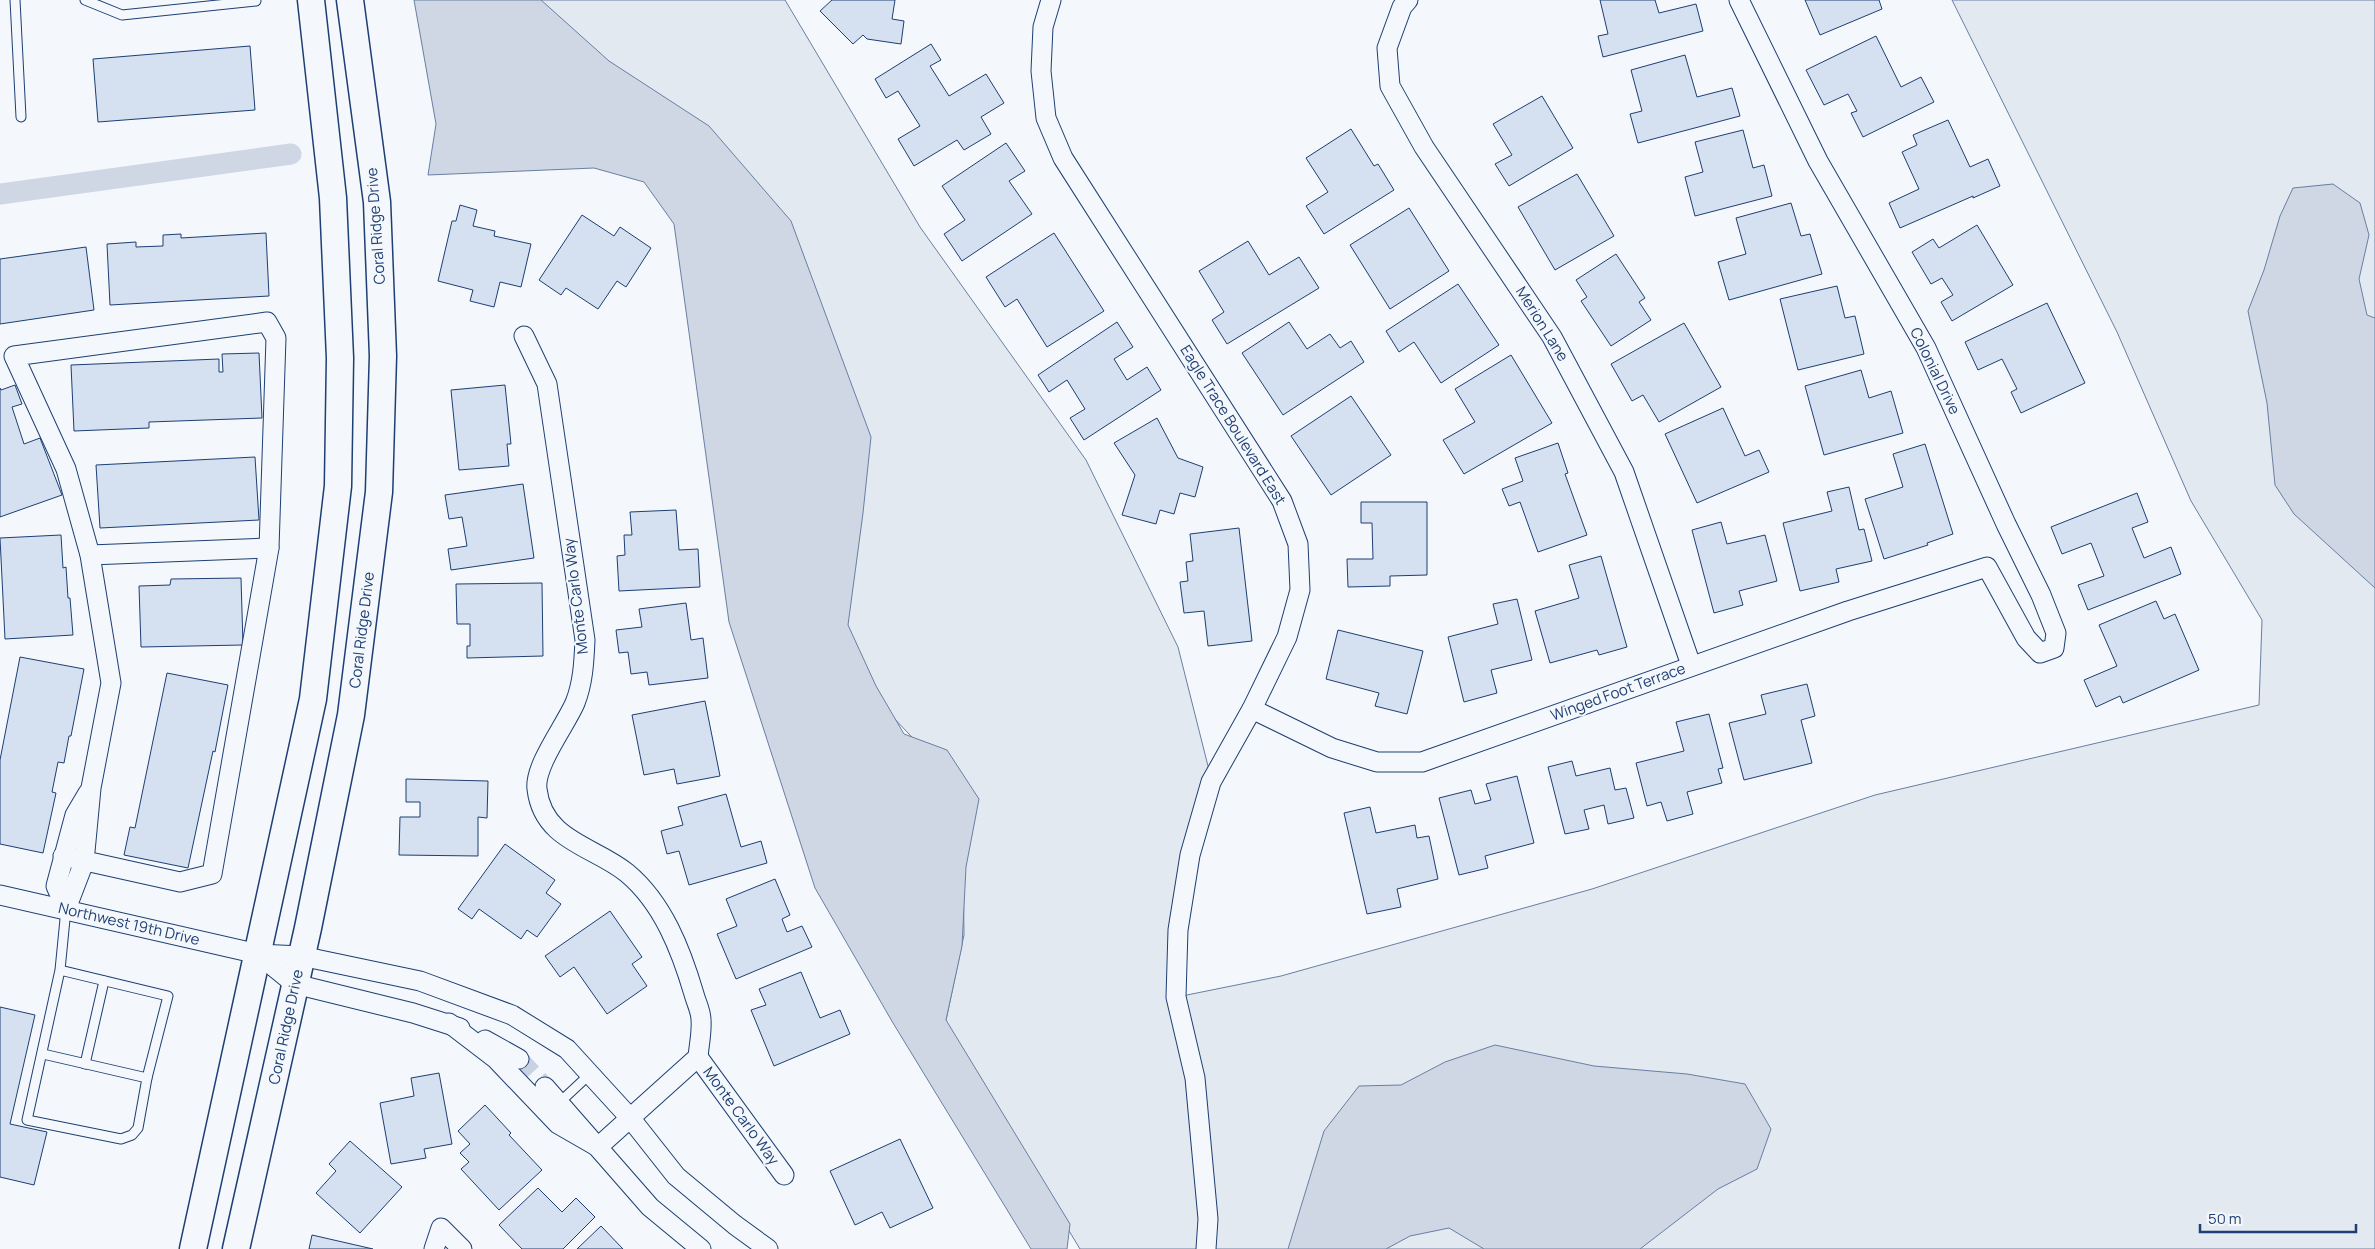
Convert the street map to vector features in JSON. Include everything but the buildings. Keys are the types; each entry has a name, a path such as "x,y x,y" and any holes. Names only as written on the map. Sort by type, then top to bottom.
{"main road":[{"path":"192,1249 313,699 338,486 340,358 333,198 311,0"},
{"name":"Coral Ridge Drive","path":"236,1249 295,984 351,715 379,492 383,356 377,202 350,0"}],"street":[{"name":"Eagle Trace Boulevard East","path":"1051,0 1043,27 1042,71 1046,118 1063,158 1282,501 1298,544 1300,590 1287,637 1252,709 1211,782 1190,855 1178,930 1176,997 1195,1078 1208,1219 1206,1249"},
{"name":"Merion Lane","path":"1408,0 1402,7 1387,48 1390,86 1424,147 1552,338 1624,472 1691,665"},
{"name":"Colonial Drive","path":"1739,0 1818,161 1926,348 2006,524 2041,595 2056,633 2054,648 2040,653 2026,638 1987,568"},
{"path":"63,856 84,862 180,882 212,874 270,548 276,338 267,322 14,356 66,469 90,555 111,682 91,788 84,862 66,909"},
{"name":"Monte Carlo Way","path":"524,336 547,384 585,640 584,672 576,701 562,730 543,758 537,788 546,819 574,843 625,872 648,892 669,928 688,973 701,1019 698,1057 784,1175"},
{"path":"90,555 270,548"},
{"name":"Winged Foot Terrace","path":"1252,709 1332,748 1377,762 1422,762 1691,665 1848,611 1987,568"},
{"path":"66,909 56,886 75,815 91,788"},
{"name":"Northwest 19th Drive","path":"0,895 258,954 301,956 420,981 512,1015 567,1048 631,1119 676,1176 735,1225 768,1249"},
{"path":"258,954 295,984 449,1023 519,1060"},
{"path":"449,1023 496,1060 558,1124 598,1147"},
{"name":"Monte Carlo Way","path":"598,1147 698,1057"},
{"path":"545,1087 650,1207 701,1249"},
{"path":"434,1249 441,1228 462,1249"}],"lane":[{"path":"15,0 21,117"},
{"path":"85,0 122,15 256,1"},
{"path":"60,970 168,996 147,1078 138,1128 132,1135 121,1139 27,1120 60,970 66,909"},
{"path":"85,1064 104,981"},
{"path":"42,1054 147,1078"},
{"path":"560,1102 590,1074"}],"shaded area":[{"path":"414,0 541,0 609,61 709,126 791,221 871,437 848,625 876,686 904,734 947,750 979,799 966,867 962,946 946,1020 1070,1224 1067,1249 1031,1249 893,1023 815,888 729,622 674,224 644,182 594,168 428,175 436,124"},
{"path":"467,0 785,0 920,227 1086,460 1178,647 1209,770 1177,997 1281,976 1592,889 1875,795 2259,705 2262,620 2191,501 2117,332 1952,0 2375,0 2375,1249 1080,1249 945,1025 964,935 963,859 974,802 802,622 682,125"},
{"path":"2333,184 2360,203 2369,235 2359,279 2367,315 2375,318 2375,588 2294,514 2275,485 2267,403 2248,311 2264,270 2280,216 2293,188"},
{"path":"1495,1045 1594,1066 1687,1074 1745,1084 1771,1129 1757,1169 1718,1189 1640,1249 1484,1249 1449,1228 1410,1236 1386,1249 1288,1249 1324,1131 1359,1086 1401,1085 1445,1062"}],"waterway":[{"path":"0,194 291,154"}],"tunnel":[{"path":"519,1059 545,1087"}]}
